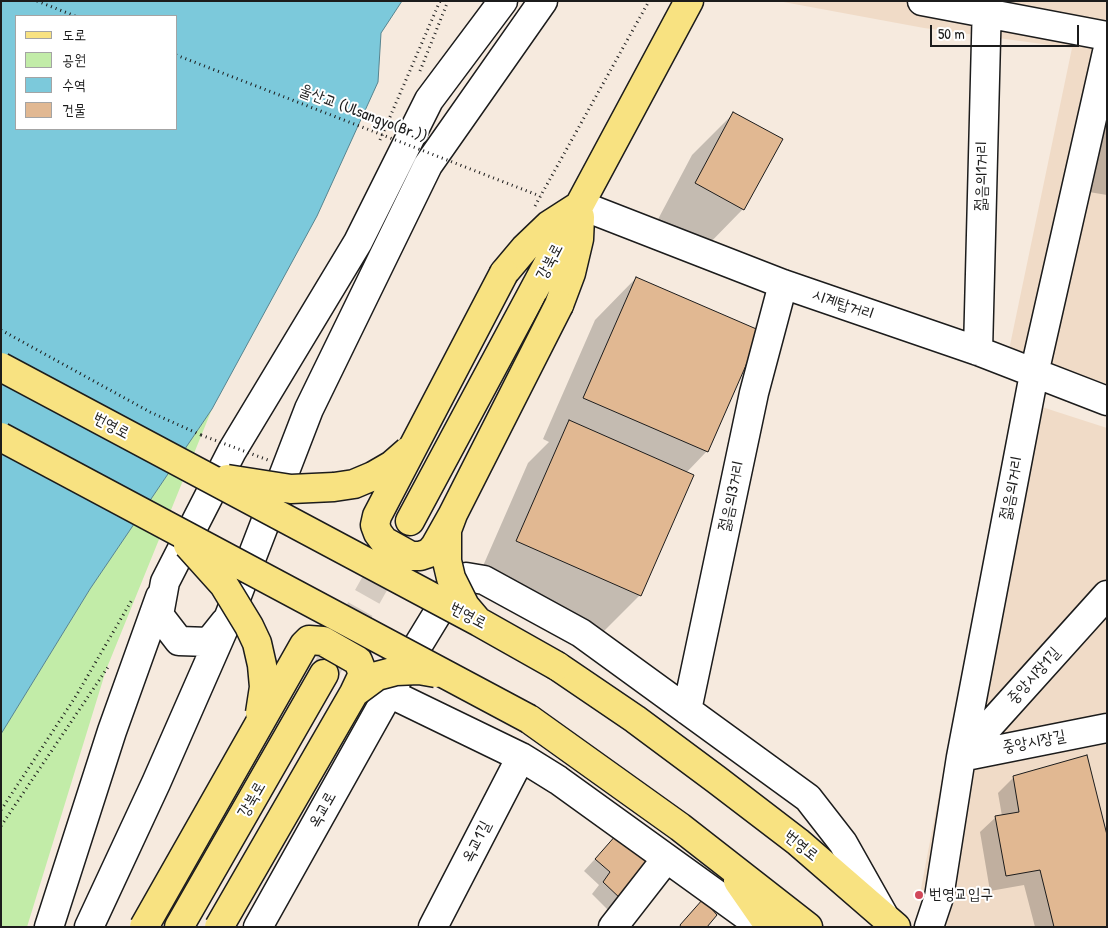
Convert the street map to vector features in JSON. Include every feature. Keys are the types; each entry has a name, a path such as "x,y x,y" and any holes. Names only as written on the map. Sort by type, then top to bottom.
{"main road":[{"name":"강북로","path":"410,521 689,1"},
{"path":"580,205 579,239 571,273 559,305 435,546 429,553 411,556 384,541 375,525 378,516 504,273 525,248 549,225 580,205"},
{"name":"번영로","path":"1,367 479,622 556,666 635,719 718,780 798,842 889,920"},
{"path":"1,437 529,719 599,767 717,855 808,927"},
{"path":"198,472 232,480 283,488 334,488 354,484 373,476 392,465 417,440"},
{"path":"453,514 447,530 447,561 458,593 479,622"},
{"path":"169,526 192,548 224,585 257,643 264,687 256,728"},
{"path":"144,927 304,645 309,640 323,641 358,661 363,674 354,694 219,927"},
{"path":"354,694 377,676 396,671 419,670 450,676"},
{"name":"강북로","path":"180,927 324,674"},
{"path":"717,855 770,927"}],"street":[{"path":"49,927 112,731 165,582 232,451 358,242 429,100 503,1"},
{"path":"89,927 156,783 228,619 308,409 428,165 543,1"},
{"path":"922,1 986,7 1107,36"},
{"name":"젊음의1거리","path":"978,350 986,7"},
{"name":"젊음의거리","path":"929,927 939,897 961,757 1034,374 1107,52"},
{"name":"시계탑거리","path":"580,205 783,284 978,350 1034,374 1107,401"},
{"name":"젊음의3거리","path":"688,710 754,393 783,284"},
{"name":"옥교로","path":"258,927 389,693 456,583 466,577 484,580 581,633 808,798 843,843 889,920"},
{"path":"165,582 159,615 179,641 209,642 228,619"},
{"name":"중앙시장1길","path":"961,757 1107,595"},
{"path":"73,927 228,619"},
{"path":"389,693 520,756 558,780 762,927"},
{"name":"중앙시장길","path":"961,757 1107,728"},
{"name":"옥교1길","path":"433,927 520,756"},
{"path":"613,927 666,859"}],"path":[{"path":"37,1 73,15"},
{"name":"울산교 (Ulsangyo(Br.))","path":"178,56 540,196 649,1"},
{"path":"1,330 150,412 201,435 271,461"},
{"path":"1,810 76,696"}],"shaded area":[{"path":"778,1 1107,1 1107,384 1009,350 1072,48 924,28"},
{"path":"1014,398 1107,428 1107,927 948,927 920,894"}],"green space":[{"path":"212,409 106,670 27,927 1,927 1,734 90,589"}],"water":[{"path":"1,1 402,1 381,33 378,82 317,216 212,409 90,589 1,734"}],"building":[{"path":"733,112 783,139 744,210 695,183"},
{"path":"636,277 761,331 708,452 583,398"},
{"path":"569,420 694,475 641,596 516,541"},
{"path":"1087,755 1107,835 1107,927 1054,927 1040,870 1006,876 995,816 1019,812 1013,776"},
{"path":"617,834 650,863 622,900 603,882 610,872 595,859"},
{"path":"703,899 717,915 707,927 681,927 680,925"}],"tunnel":[{"path":"326,670 410,521"}],"place":[{"name":"번영교입구","path":"919,895"}]}
